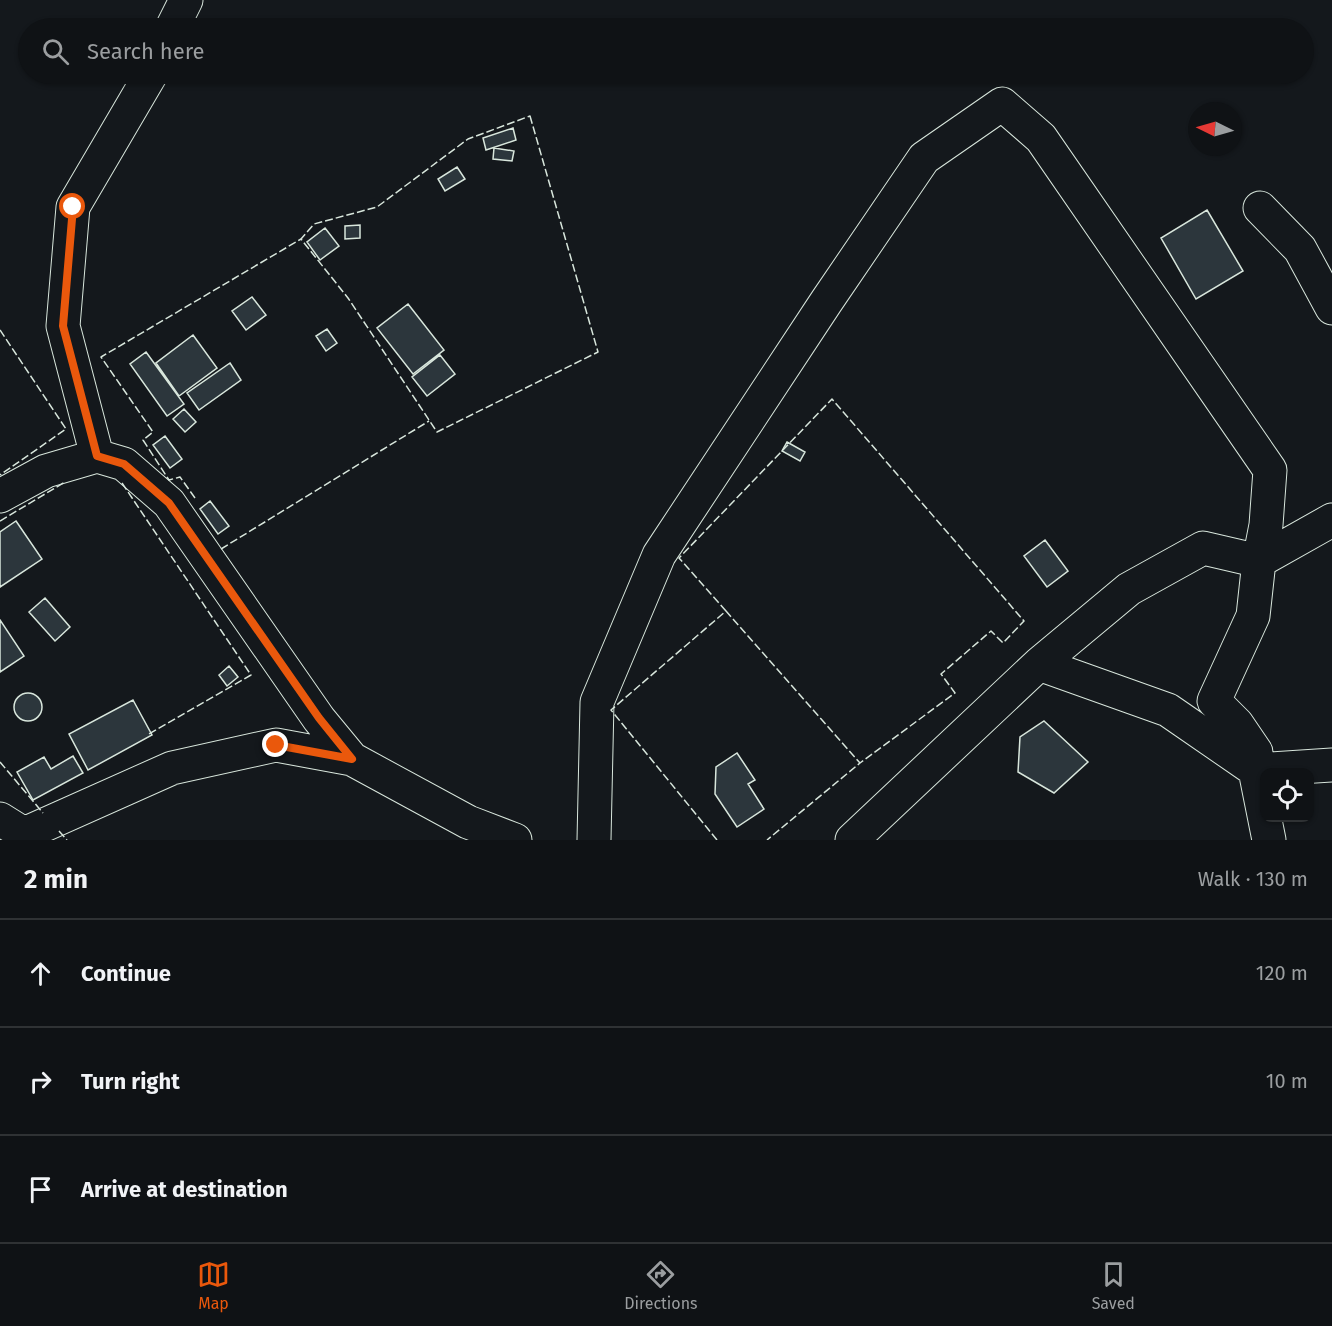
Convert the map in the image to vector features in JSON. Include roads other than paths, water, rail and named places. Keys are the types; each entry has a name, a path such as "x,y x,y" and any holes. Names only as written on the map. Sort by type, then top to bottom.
{"street":[{"path":"177,18 186,0"},
{"path":"97,456 63,326 73,207 146,84"},
{"path":"594,840 597,702 659,555 924,158 1002,104 1041,138 1270,470 1266,525 1259,561 1253,616 1214,701 1237,724 1256,752 1255,770 1269,840"},
{"path":"1260,208 1300,249 1332,308"},
{"path":"0,496 46,471 97,456 124,464 169,503 313,709 352,759 464,831 515,840"},
{"path":"852,840 1039,664 1129,589 1203,548 1259,561 1332,520"},
{"path":"1039,664 1168,710 1255,770 1332,765"},
{"path":"0,819 24,834 172,768 276,745 352,759"}]}
